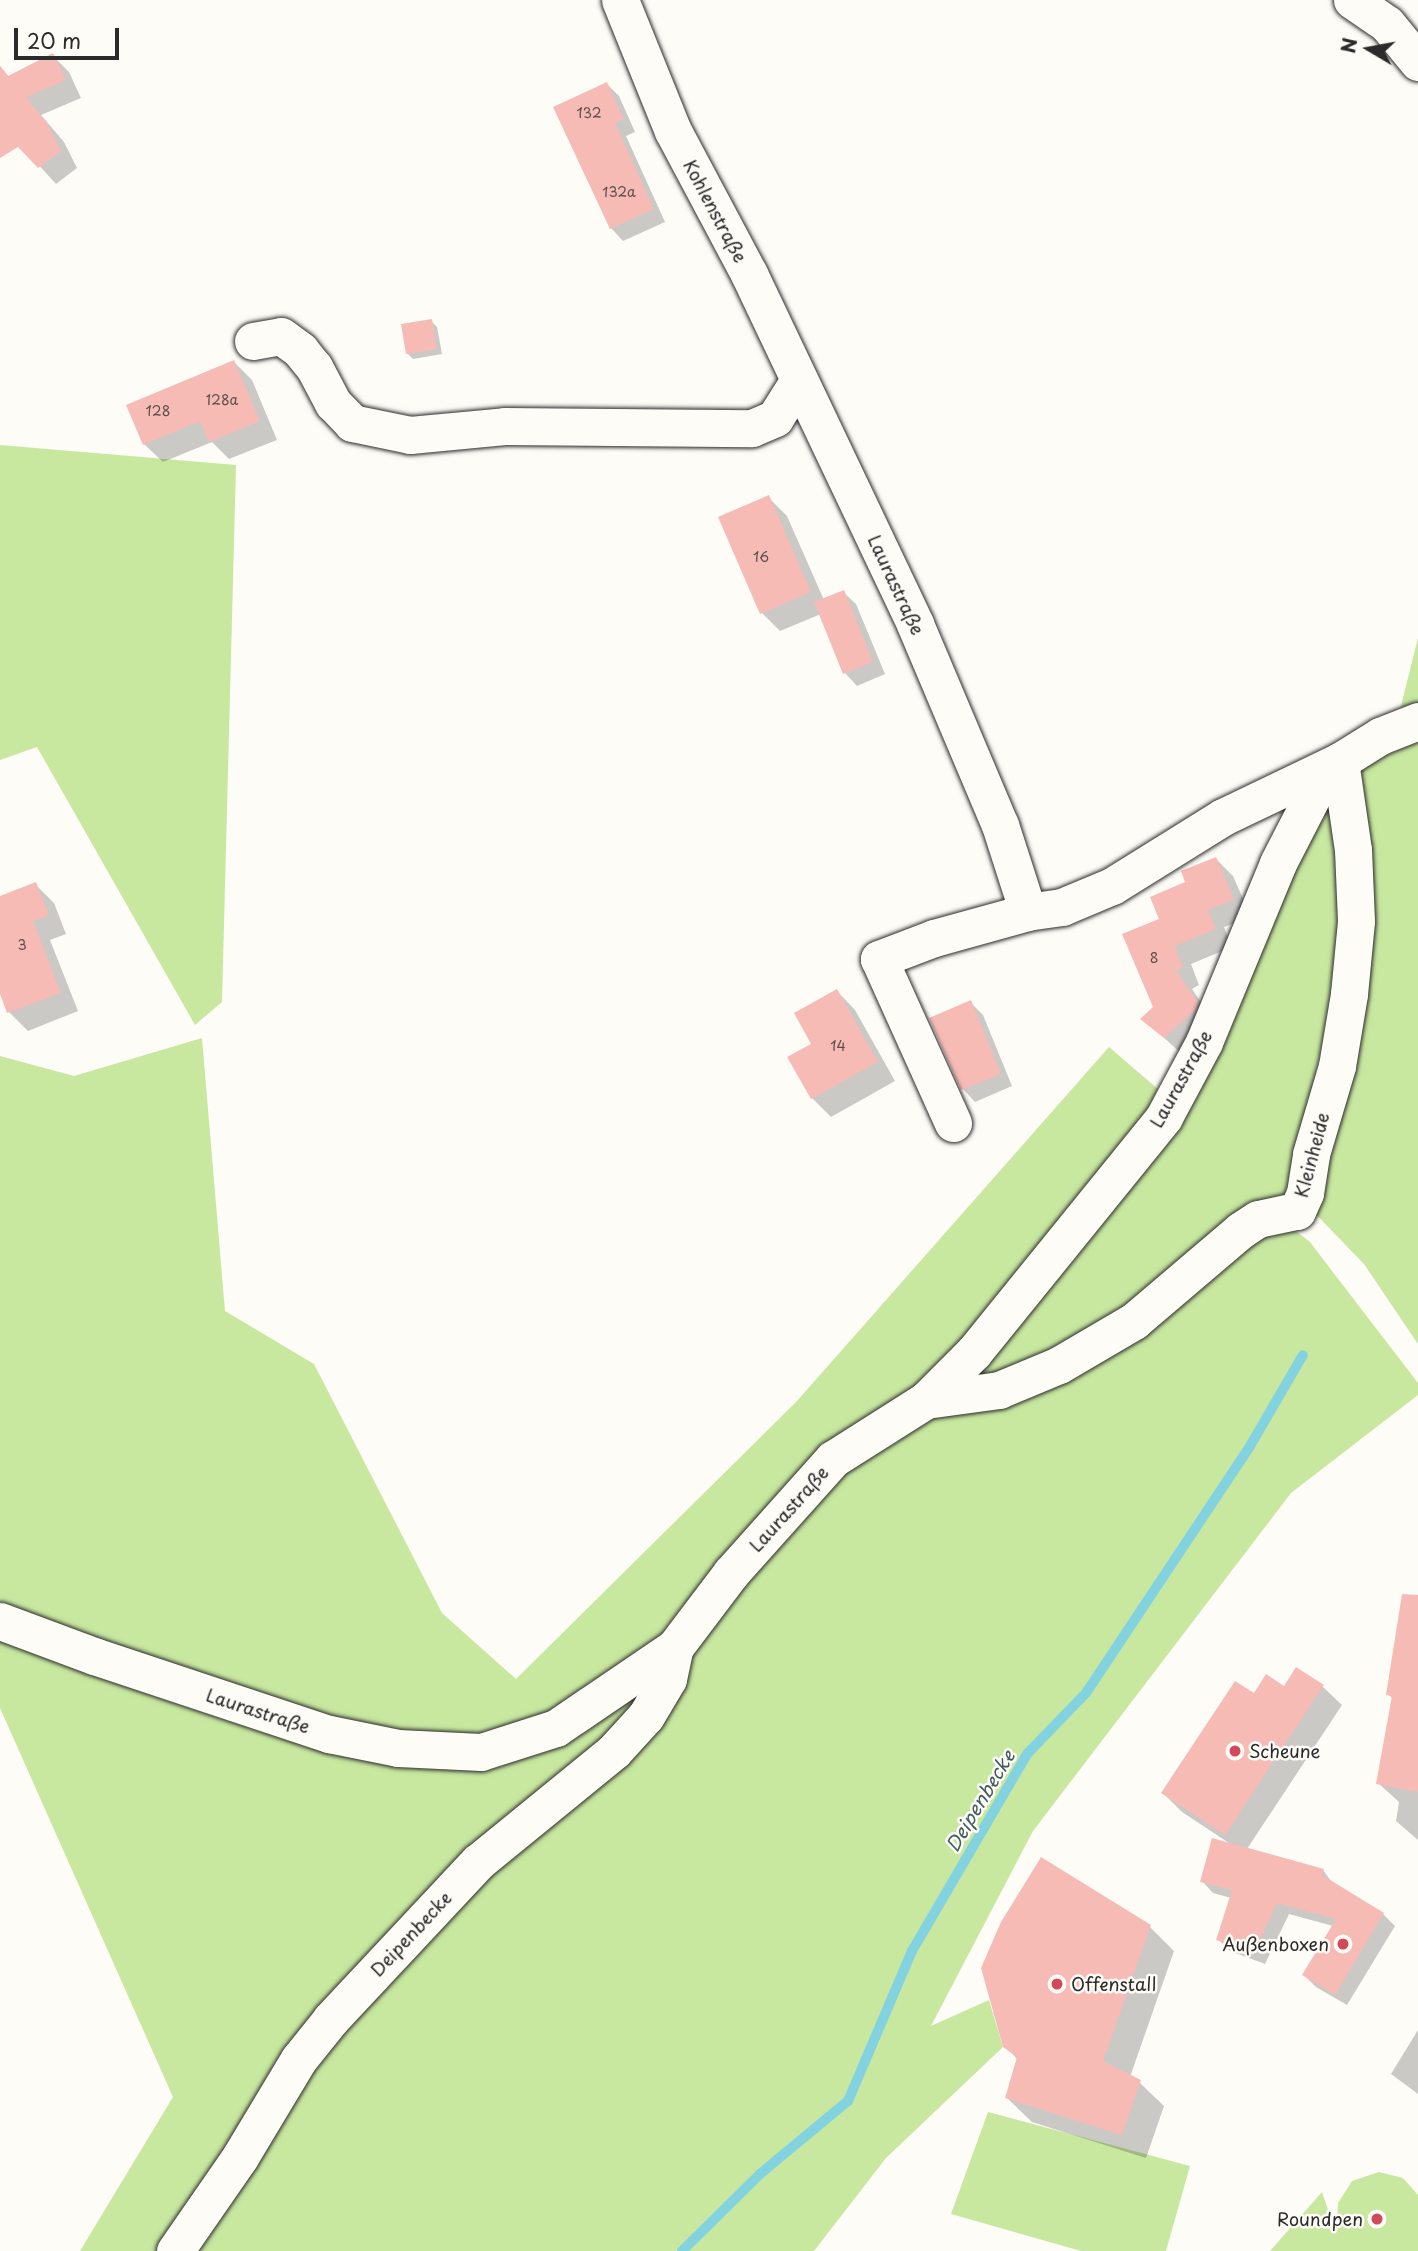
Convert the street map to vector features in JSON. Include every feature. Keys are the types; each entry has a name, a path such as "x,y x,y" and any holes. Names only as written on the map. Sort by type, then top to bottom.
{"street":[{"name":"Kohlenstraße","path":"620,0 673,131 749,274 817,418"},
{"path":"1355,1 1387,24 1418,62"},
{"path":"253,341 281,337 300,350 314,367 333,402 352,423 410,435 505,426 752,428 775,418 799,380"},
{"name":"Laurastraße","path":"817,418 915,624 1000,825 1028,912"},
{"name":"Laurastraße","path":"953,1123 879,959 934,938 1028,912 1062,907 1112,886 1223,817 1340,761 1380,736 1418,721"},
{"name":"Laurastraße","path":"0,1621 329,1734 398,1748 481,1752 556,1728 675,1647 731,1573 833,1459 926,1400 974,1352 1164,1117 1204,1042 1278,863 1314,793 1340,761"},
{"name":"Kleinheide","path":"926,1400 999,1390 1059,1365 1146,1313 1241,1230 1258,1219 1297,1211 1305,1194 1311,1154 1337,1066 1349,994 1356,921 1353,850 1340,761"},
{"name":"Deipenbecke","path":"175,2251 240,2157 299,2059 331,2019 478,1862 614,1751 646,1716 668,1679 675,1647"}],"green space":[{"path":"0,445 236,465 222,1002 195,1025 37,747 0,760"},
{"path":"1418,638 1418,706 1399,714"},
{"path":"1418,740 1418,1344 1364,1264 1305,1203 1342,1058 1351,773"},
{"path":"1333,787 1345,911 1320,1054 1289,1188 1287,1224 1310,1242 1418,1383 1418,1395 1291,1493 1033,1831 931,2026 989,2000 1003,2047 886,2158 814,2251 80,2251 173,2097 0,1708 0,1056 74,1076 202,1038 225,1311 314,1364 442,1613 516,1679 797,1401 1109,1047 1181,1109"},
{"path":"988,2112 1190,2166 1166,2251 1081,2251 951,2214"},
{"name":"Roundpen","path":"1379,2172 1403,2178 1418,2195 1418,2251 1270,2251 1322,2192 1336,2233 1338,2203 1352,2181"}],"building":[{"path":"53,53 66,80 26,97 47,123 61,151 38,168 18,147 0,158 0,66 8,76"},
{"path":"607,82 624,119 615,123 654,209 610,229 553,107"},
{"path":"432,319 437,349 406,354 401,324"},
{"path":"234,360 260,421 209,442 200,421 143,445 126,405"},
{"path":"769,495 811,592 760,614 718,517"},
{"path":"844,590 873,662 843,674 814,602"},
{"path":"1216,857 1234,899 1208,910 1216,929 1175,946 1183,968 1176,971 1198,1002 1194,1011 1164,1038 1140,1019 1153,1007 1122,934 1159,919 1150,897 1185,882 1181,871"},
{"path":"36,882 49,915 33,921 61,993 7,1013 0,994 0,896"},
{"path":"837,989 878,1062 811,1099 787,1057 811,1044 794,1013"},
{"path":"971,1000 1001,1074 961,1090 929,1018"},
{"path":"1402,1594 1418,1595 1418,1792 1376,1784 1392,1696 1386,1695"},
{"name":"Scheune","path":"1296,1667 1324,1685 1225,1835 1161,1793 1235,1681 1254,1693 1266,1674 1284,1686"},
{"path":"1212,1838 1324,1869 1322,1875 1384,1913 1335,1995 1302,1975 1336,1919 1277,1903 1253,1954 1216,1940 1232,1890 1200,1882"},
{"name":"Offenstall","path":"1041,1857 1151,1925 1103,2061 1141,2080 1122,2135 1005,2098 1017,2057 1003,2047 981,1968 1001,1922"}],"waterway":[{"name":"Deipenbecke","path":"682,2251 760,2174 848,2101 912,1951 1027,1754 1086,1693 1250,1446 1303,1355"}],"place":[{"name":"Scheune","path":"1235,1751"},
{"name":"Außenboxen","path":"1343,1944"},
{"name":"Offenstall","path":"1057,1984"},
{"name":"Roundpen","path":"1377,2219"}]}
